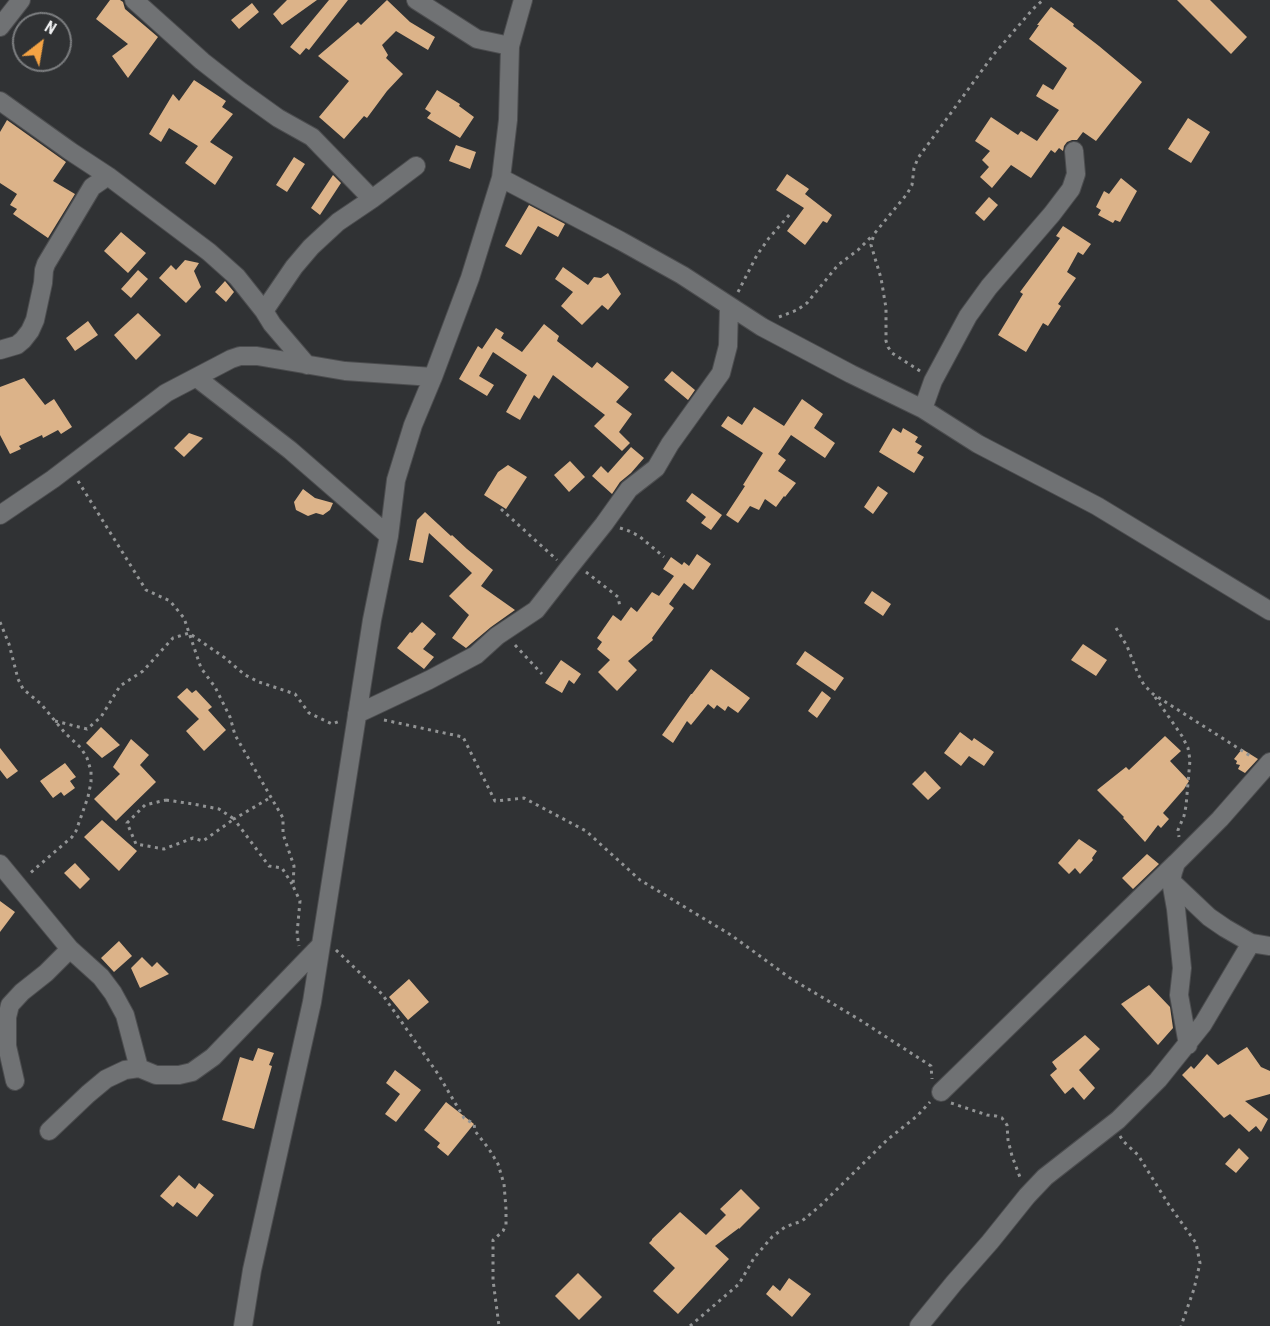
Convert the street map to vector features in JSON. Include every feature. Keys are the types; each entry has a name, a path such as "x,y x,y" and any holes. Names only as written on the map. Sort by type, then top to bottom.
{"street":[{"path":"0,27 21,0"},
{"path":"134,0 239,90 278,118 312,137 372,199"},
{"path":"416,0 477,39 510,46"},
{"path":"243,1326 252,1270 312,1002 372,620 389,536 396,480 413,425 470,278 501,178 508,120 510,46 523,0"},
{"path":"0,101 108,176 209,252 237,277 272,324 307,365"},
{"path":"923,409 933,381 968,316 989,287 1071,189 1076,174 1074,151"},
{"path":"264,311 294,267 311,247 338,222 416,166"},
{"path":"0,350 17,345 30,331 37,311 46,264 92,187 108,176"},
{"path":"501,178 682,275 762,327 923,409 978,444 1097,506 1270,611"},
{"path":"357,714 476,656 497,636 536,610 629,489 656,468 670,444 721,373 728,346 729,307"},
{"path":"0,515 166,393 240,356 257,356 345,371 433,377"},
{"path":"196,378 290,450 389,536"},
{"path":"940,1094 1220,819 1268,764"},
{"path":"1179,860 1171,881 1182,968 1179,995 1188,1045"},
{"path":"0,864 70,949 102,977 125,1015 139,1068"},
{"path":"1171,881 1209,917 1251,943 1270,946"},
{"path":"49,1131 106,1079 125,1070 139,1068 156,1075 179,1075 192,1072 213,1057 322,941"},
{"path":"919,1326 1045,1177 1118,1120 1158,1080 1203,1024 1251,943"},
{"path":"15,1081 7,1046 7,1017 10,1005 70,949"}],"path":[{"path":"762,327 807,303 838,265 874,234 907,194 912,185 918,158 994,54 1043,0"},
{"path":"729,307 757,255 790,214"},
{"path":"874,234 871,245 881,278 886,308 888,347 892,353 933,381"},
{"path":"69,466 146,590 170,601 184,618 201,668 215,687 230,717 235,735 283,818 282,834 294,866 293,886"},
{"path":"501,509 618,597 620,607"},
{"path":"604,524 639,536 664,557"},
{"path":"0,622 23,689 41,704 81,748 87,758 92,782 72,837 16,884"},
{"path":"1116,628 1127,646 1144,685 1153,694 1188,748 1190,760 1186,806 1178,830 1179,860"},
{"path":"505,631 509,639 542,674"},
{"path":"189,633 245,675 295,694 309,713 324,721 332,724 357,714 463,737 495,801 524,798 586,831 640,880 731,935 790,978 931,1066 940,1094 987,1115 1002,1118 1007,1125 1012,1156 1027,1196"},
{"path":"55,721 87,729 101,717 120,686 143,671 173,638 189,633"},
{"path":"1153,694 1268,764"},
{"path":"268,799 234,819 203,841 193,838 164,849 135,844 127,822 145,805 166,801 219,809 234,819 269,866 282,868 293,886 300,901 297,934 302,964"},
{"path":"322,941 382,994 438,1074 464,1118 474,1124 475,1131 498,1164 504,1184 506,1209 506,1225 494,1240 493,1280 499,1326"},
{"path":"690,1326 739,1284 754,1258 772,1237 785,1227 802,1221 821,1205 887,1140 940,1094"},
{"path":"1118,1120 1119,1134 1123,1141 1138,1155 1169,1206 1196,1243 1200,1263 1181,1326"}],"building":[{"path":"110,0 123,2 125,9 158,37 128,78 112,56 128,44 96,19"},
{"path":"287,0 317,0 282,25 273,14"},
{"path":"329,0 348,0 309,50 306,48 300,55 290,47"},
{"path":"387,0 410,22 435,37 428,50 396,31 382,45 388,55 386,58 403,74 367,118 364,116 344,139 319,117 349,81 318,56 358,22 361,25"},
{"path":"1177,0 1210,0 1247,37 1231,54"},
{"path":"252,3 259,12 239,29 231,20"},
{"path":"1051,7 1142,82 1096,141 1083,132 1077,140 1067,142 1063,151 1059,148 1055,153 1051,150 1031,178 1011,165 992,188 980,177 989,167 982,160 990,151 975,141 991,117 1018,135 1021,131 1037,141 1059,110 1036,96 1043,84 1053,90 1067,68 1029,39"},
{"path":"194,80 226,101 222,107 233,114 210,142 233,157 215,185 185,163 198,146 169,128 161,142 149,134 173,94 179,101"},
{"path":"437,90 460,104 459,106 474,117 460,138 427,118 431,113 425,109"},
{"path":"1188,118 1210,132 1191,163 1168,149"},
{"path":"7,120 66,162 53,181 75,194 48,238 13,214 17,209 10,205 17,194 0,183 0,132"},
{"path":"456,145 476,152 470,169 449,161"},
{"path":"294,157 305,164 287,192 276,185"},
{"path":"787,174 809,189 805,194 832,215 827,223 823,221 805,245 787,231 804,208 776,190"},
{"path":"333,175 341,183 320,215 311,208"},
{"path":"1121,178 1137,191 1120,222 1115,220 1113,223 1098,215 1101,210 1096,207 1104,191 1109,194"},
{"path":"989,197 998,205 984,221 975,213"},
{"path":"529,205 565,224 558,237 538,226 521,255 505,246"},
{"path":"1063,226 1091,244 1083,255 1078,252 1067,272 1076,278 1058,304 1061,306 1048,326 1043,323 1026,352 998,335 1023,294 1020,292 1060,238 1056,236"},
{"path":"121,232 146,253 128,273 104,251"},
{"path":"185,260 199,263 194,271 201,287 186,303 159,278 171,265 176,270"},
{"path":"563,267 588,285 594,277 601,278 608,273 621,294 608,310 602,305 582,325 561,306 573,292 555,279"},
{"path":"138,270 148,279 131,298 121,289"},
{"path":"225,281 234,292 226,302 215,292"},
{"path":"138,313 161,335 136,360 114,335"},
{"path":"88,321 98,335 75,351 66,338"},
{"path":"544,324 559,336 557,341 592,368 597,362 629,387 616,402 632,414 619,432 630,443 622,451 594,426 605,415 553,375 539,399 534,395 520,420 506,412 527,375 493,352 479,376 494,385 487,396 459,379 478,346 482,349 496,328 504,333 501,338 522,352"},
{"path":"672,371 695,390 688,400 664,380"},
{"path":"24,378 45,405 54,399 72,427 61,434 58,430 43,438 42,435 19,446 21,449 10,454 0,435 0,387"},
{"path":"802,399 823,414 814,428 835,443 825,458 791,435 778,454 786,460 778,471 796,483 776,507 765,499 759,510 750,506 738,523 726,515 763,453 721,426 728,416 742,425 754,407 784,426"},
{"path":"893,428 901,433 903,428 918,437 915,442 922,446 917,453 924,457 914,473 879,452"},
{"path":"189,433 203,438 184,457 174,448"},
{"path":"631,447 644,458 620,482 612,494 592,476 601,466 608,473"},
{"path":"570,461 585,477 569,492 554,475"},
{"path":"508,465 527,477 506,509 484,495 498,472"},
{"path":"878,486 888,493 873,514 864,507"},
{"path":"303,489 315,498 333,503 330,510 323,515 316,513 308,516 296,510 294,502"},
{"path":"692,493 722,515 711,530 701,523 706,517 686,501"},
{"path":"425,512 493,570 481,586 515,610 466,648 452,638 469,615 449,596 472,573 429,533 423,563 409,560 417,520"},
{"path":"697,554 711,564 693,590 684,583 669,604 674,608 652,638 653,640 628,661 637,670 617,691 598,672 610,660 597,649 602,642 597,638 613,615 621,621 631,607 637,612 652,592 659,596 674,576 663,569 671,557 682,565 684,562 689,566"},
{"path":"872,591 891,604 883,616 864,603"},
{"path":"422,622 436,634 423,649 434,657 424,669 397,648"},
{"path":"1083,644 1107,660 1096,676 1071,660"},
{"path":"805,651 844,678 835,691 796,664"},
{"path":"561,660 581,674 574,684 569,680 562,693 545,683"},
{"path":"711,669 750,698 738,713 728,706 725,711 717,705 714,709 708,704 691,725 687,721 673,743 662,735"},
{"path":"187,688 192,693 196,690 212,707 208,710 226,730 204,751 186,731 199,719 177,697"},
{"path":"822,691 831,698 817,718 808,711"},
{"path":"101,727 120,745 102,758 86,743"},
{"path":"960,732 972,741 974,738 994,752 984,766 969,756 961,766 944,753"},
{"path":"1165,736 1181,751 1170,761 1189,781 1163,813 1169,819 1161,828 1158,825 1145,842 1097,790 1126,767 1129,770"},
{"path":"131,739 149,755 140,765 156,782 116,821 94,799 120,774 113,767"},
{"path":"0,748 18,771 7,779 0,770"},
{"path":"1242,749 1258,759 1245,773 1238,769 1240,765 1236,764 1237,761 1234,759"},
{"path":"65,763 76,777 70,781 75,788 64,796 61,792 53,798 40,781"},
{"path":"925,771 941,788 928,800 912,784"},
{"path":"102,820 137,851 119,871 84,837"},
{"path":"1079,839 1097,851 1093,860 1080,874 1075,868 1069,874 1058,863"},
{"path":"1147,854 1159,864 1133,889 1122,878"},
{"path":"75,863 90,879 80,889 64,873"},
{"path":"0,901 15,912 0,932"},
{"path":"119,941 132,956 114,972 101,958"},
{"path":"142,957 152,967 157,962 169,974 140,988 131,968"},
{"path":"409,979 429,1002 408,1020 389,997"},
{"path":"1149,985 1170,1007 1173,1028 1158,1045 1121,1004"},
{"path":"1085,1035 1100,1049 1079,1070 1095,1088 1084,1100 1073,1087 1065,1094 1050,1075 1057,1069 1052,1062"},
{"path":"1247,1047 1261,1067 1270,1071 1270,1094 1245,1101 1268,1119 1261,1132 1256,1126 1249,1132 1230,1114 1224,1118 1182,1075 1191,1066 1194,1069 1207,1054 1218,1065"},
{"path":"258,1048 274,1053 254,1129 222,1120 240,1057 253,1061"},
{"path":"395,1070 421,1090 396,1122 385,1114 400,1094 386,1083"},
{"path":"446,1102 474,1124 448,1156 437,1147 440,1143 424,1130"},
{"path":"1239,1148 1249,1158 1236,1173 1225,1164"},
{"path":"179,1175 195,1189 199,1183 214,1195 197,1217 177,1202 173,1207 160,1196"},
{"path":"741,1189 760,1208 739,1229 715,1246 729,1259 678,1314 653,1291 675,1268 649,1243 680,1212 706,1235 726,1215 720,1209"},
{"path":"578,1273 602,1297 579,1320 555,1296"},
{"path":"789,1278 811,1294 792,1317 766,1294 773,1285 780,1291"}]}
